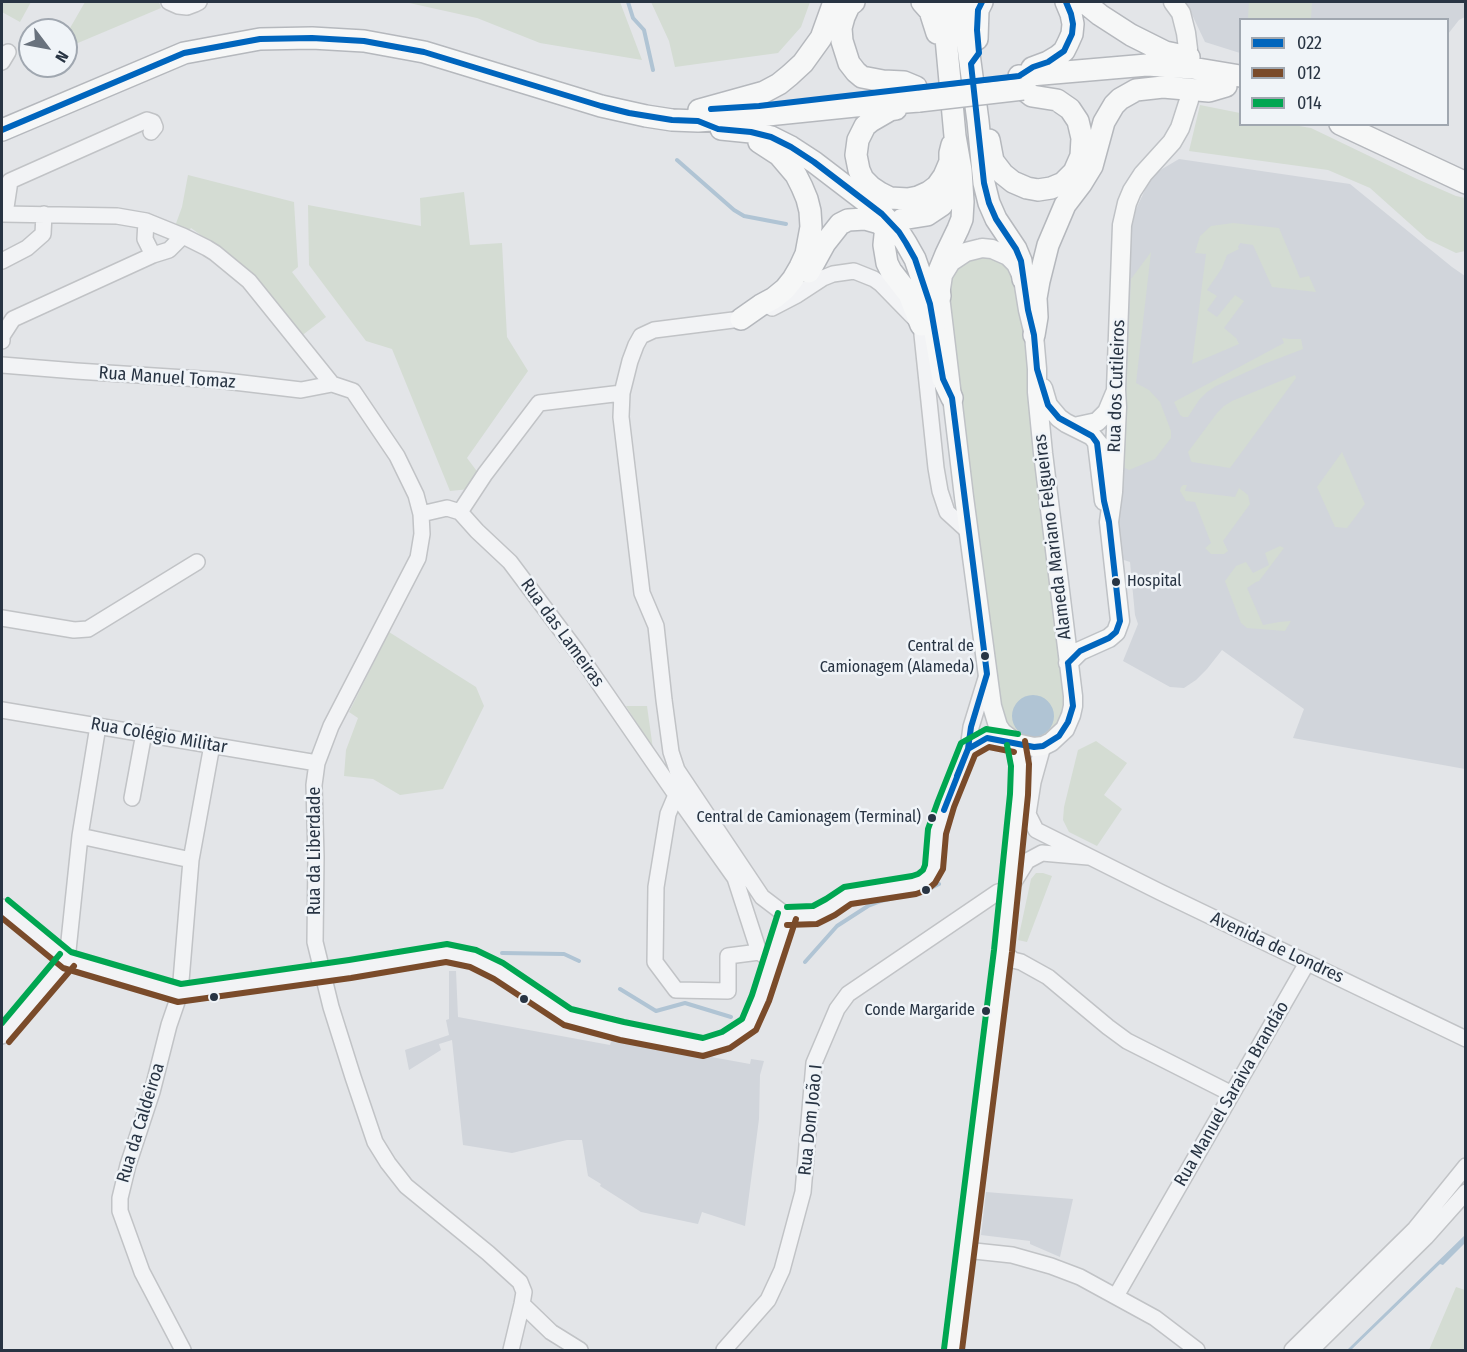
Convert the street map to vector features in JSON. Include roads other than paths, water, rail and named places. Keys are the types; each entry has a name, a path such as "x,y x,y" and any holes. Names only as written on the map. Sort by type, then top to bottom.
{"highway":[{"path":"2,130 184,53 260,39 312,38 364,41 424,52 601,106 672,120 698,115 764,93 779,84 803,63 821,38 834,2"},
{"path":"854,2 849,6 841,28 849,63 862,76 883,81 904,82 918,94"},
{"path":"922,2 930,11 940,53 949,65"},
{"path":"940,296 939,271 958,229 963,210 961,170 955,136 941,2"},
{"path":"962,2 984,183 996,219 1016,249 1021,261 1023,279"},
{"path":"971,64 979,53 978,10 982,2"},
{"path":"1021,83 1033,67 1048,62 1064,51 1072,34 1071,14 1066,2"},
{"path":"1084,2 1100,15 1147,44 1165,52 1215,63 1233,81"},
{"path":"2,116 180,43 258,27 312,26 366,29 427,41 622,99 698,115 738,118 855,106 918,94 1021,83 1154,78 1201,82 1233,81"},
{"path":"1034,335 1037,317 1036,297 1048,245 1065,205 1092,166 1104,122 1114,105 1136,90 1163,87 1209,91 1233,81"},
{"path":"978,121 987,131 993,161 1013,182 1038,190 1062,183 1074,172 1081,156 1082,138 1078,121 1070,109 1058,100 1032,96 1021,83"},
{"path":"918,94 865,126 856,148 859,170 871,187 880,193 890,198 908,199 918,197 937,186 950,162"},
{"path":"698,115 718,129 752,139 779,155 796,175 810,211 811,227 807,248 793,279 774,298 741,319"},
{"path":"1344,126 1466,183"},
{"path":"1373,126 1466,170"},
{"path":"718,129 751,132 771,137 802,154 882,214 899,232 919,271 930,304 943,379 952,398"},
{"path":"902,219 927,215 942,205 952,189 950,153 955,136"},
{"path":"775,306 802,282 832,232 848,220 865,219 879,223 891,233 919,271"},
{"path":"885,235 887,263 909,294 921,325"}],"main road":[{"path":"1173,2 1181,13 1188,49"},
{"name":"Rua dos Cutileiros","path":"1068,663 1080,651 1109,638 1116,632 1120,621 1109,522 1117,407 1122,225 1132,191 1143,174 1172,142 1180,128 1189,100"},
{"name":"Alameda Mariano Felgueiras","path":"1016,743 998,726 992,706 940,296 946,268 958,256 974,249 992,249 1008,256 1016,264 1023,279 1034,335 1043,453 1073,706 1065,729 1052,742 1043,746"},
{"path":"1037,369 1048,405 1059,418 1092,436 1114,463"},
{"path":"1074,427 1097,422 1107,412 1116,390"},
{"path":"1097,443 1109,522"},
{"path":"953,1350 1003,951 1020,775 1016,743 1025,746 1043,746"}],"street":[{"path":"169,2 187,7 199,2"},
{"path":"151,132 155,127 153,122 147,120 10,181 3,214 117,216 146,221 183,236 215,253 249,281 332,384"},
{"path":"2,261 27,248 43,234 44,214"},
{"path":"146,221 145,239 153,255"},
{"path":"2,341 2,336 13,319 153,255 169,250 183,236"},
{"path":"969,531 947,512 940,491 921,325 874,279 854,272 833,274 775,306 741,319 654,330 641,336 630,361 622,393 621,417 642,593 656,626 671,752 677,770 762,897 787,916 815,915 848,896 860,892 914,885 930,876 934,867 937,832 968,749 971,727 987,674"},
{"name":"Rua Manuel Tomaz","path":"2,364 218,380 301,390 332,384"},
{"name":"Rua da Liberdade","path":"332,384 353,391 397,456 416,495 421,514 422,534 418,558 331,726 317,763 314,785 315,942 334,1017 375,1142 406,1186 520,1282 524,1292 522,1304"},
{"path":"421,514 447,508 460,512 485,474 539,403 622,393"},
{"name":"Rua das Lameiras","path":"460,512 510,562 614,704 735,878 765,957"},
{"path":"2,618 75,630 88,629 197,562"},
{"name":"Rua Colégio Militar","path":"2,710 317,763"},
{"path":"2,1036 67,960 80,836 98,726"},
{"path":"132,798 144,733"},
{"path":"968,749 987,738 1016,743"},
{"name":"Rua da Caldeiroa","path":"183,1350 142,1272 120,1211 120,1198 180,993 191,860 212,745"},
{"name":"Avenida de Londres","path":"1043,746 1033,782 1028,814 1035,830 1466,1039"},
{"path":"676,795 668,814 656,887 655,962 676,990 728,991 728,956 765,957"},
{"path":"80,836 191,860"},
{"name":"Avenida de Londres","path":"1009,890 1027,861 1042,853 1088,857"},
{"name":"Rua Dom João I","path":"724,1350 768,1300 782,1270 803,1192 814,1064 837,1009 848,994 998,892 1009,890"},
{"path":"2,907 67,960 180,993 446,953 473,958 499,971 567,1017 622,1031 703,1047 726,1040 749,1025 765,957 787,916"},
{"path":"1003,951 1013,960 1048,976 1127,1041 1232,1094"},
{"name":"Rua Manuel Saraiva Brandão","path":"1116,1296 1307,963"},
{"path":"1292,1350 1415,1229 1466,1166"},
{"path":"1311,1350 1421,1242 1466,1192"},
{"path":"965,1250 1012,1255 1080,1277 1155,1318 1197,1350"},
{"path":"511,1350 522,1304"},
{"path":"522,1304 551,1332 580,1350"}],"water":[{"path":"1033,695 1041,696 1048,701 1053,708 1053,724 1048,731 1041,736 1033,737 1025,736 1018,731 1013,724 1012,716 1013,708 1018,701 1025,696"},
{"path":"1465,1235 1465,1243 1443,1265 1440,1264 1351,1350 1347,1350"}],"waterway":[{"path":"628,2 633,18 644,30 653,70"},
{"path":"677,160 734,210 744,216 786,224"},
{"path":"805,962 837,926 868,906 925,891 939,884"},
{"path":"502,953 564,954 579,961"},
{"path":"620,989 656,1011 685,1003 731,1017"}],"place":[{"name":"Hospital","path":"1116,582"},
{"name":"Central de Camionagem (Alameda)","path":"985,656"},
{"name":"Central de Camionagem (Terminal)","path":"932,818"},
{"name":"Conde Margaride","path":"986,1011"}]}
